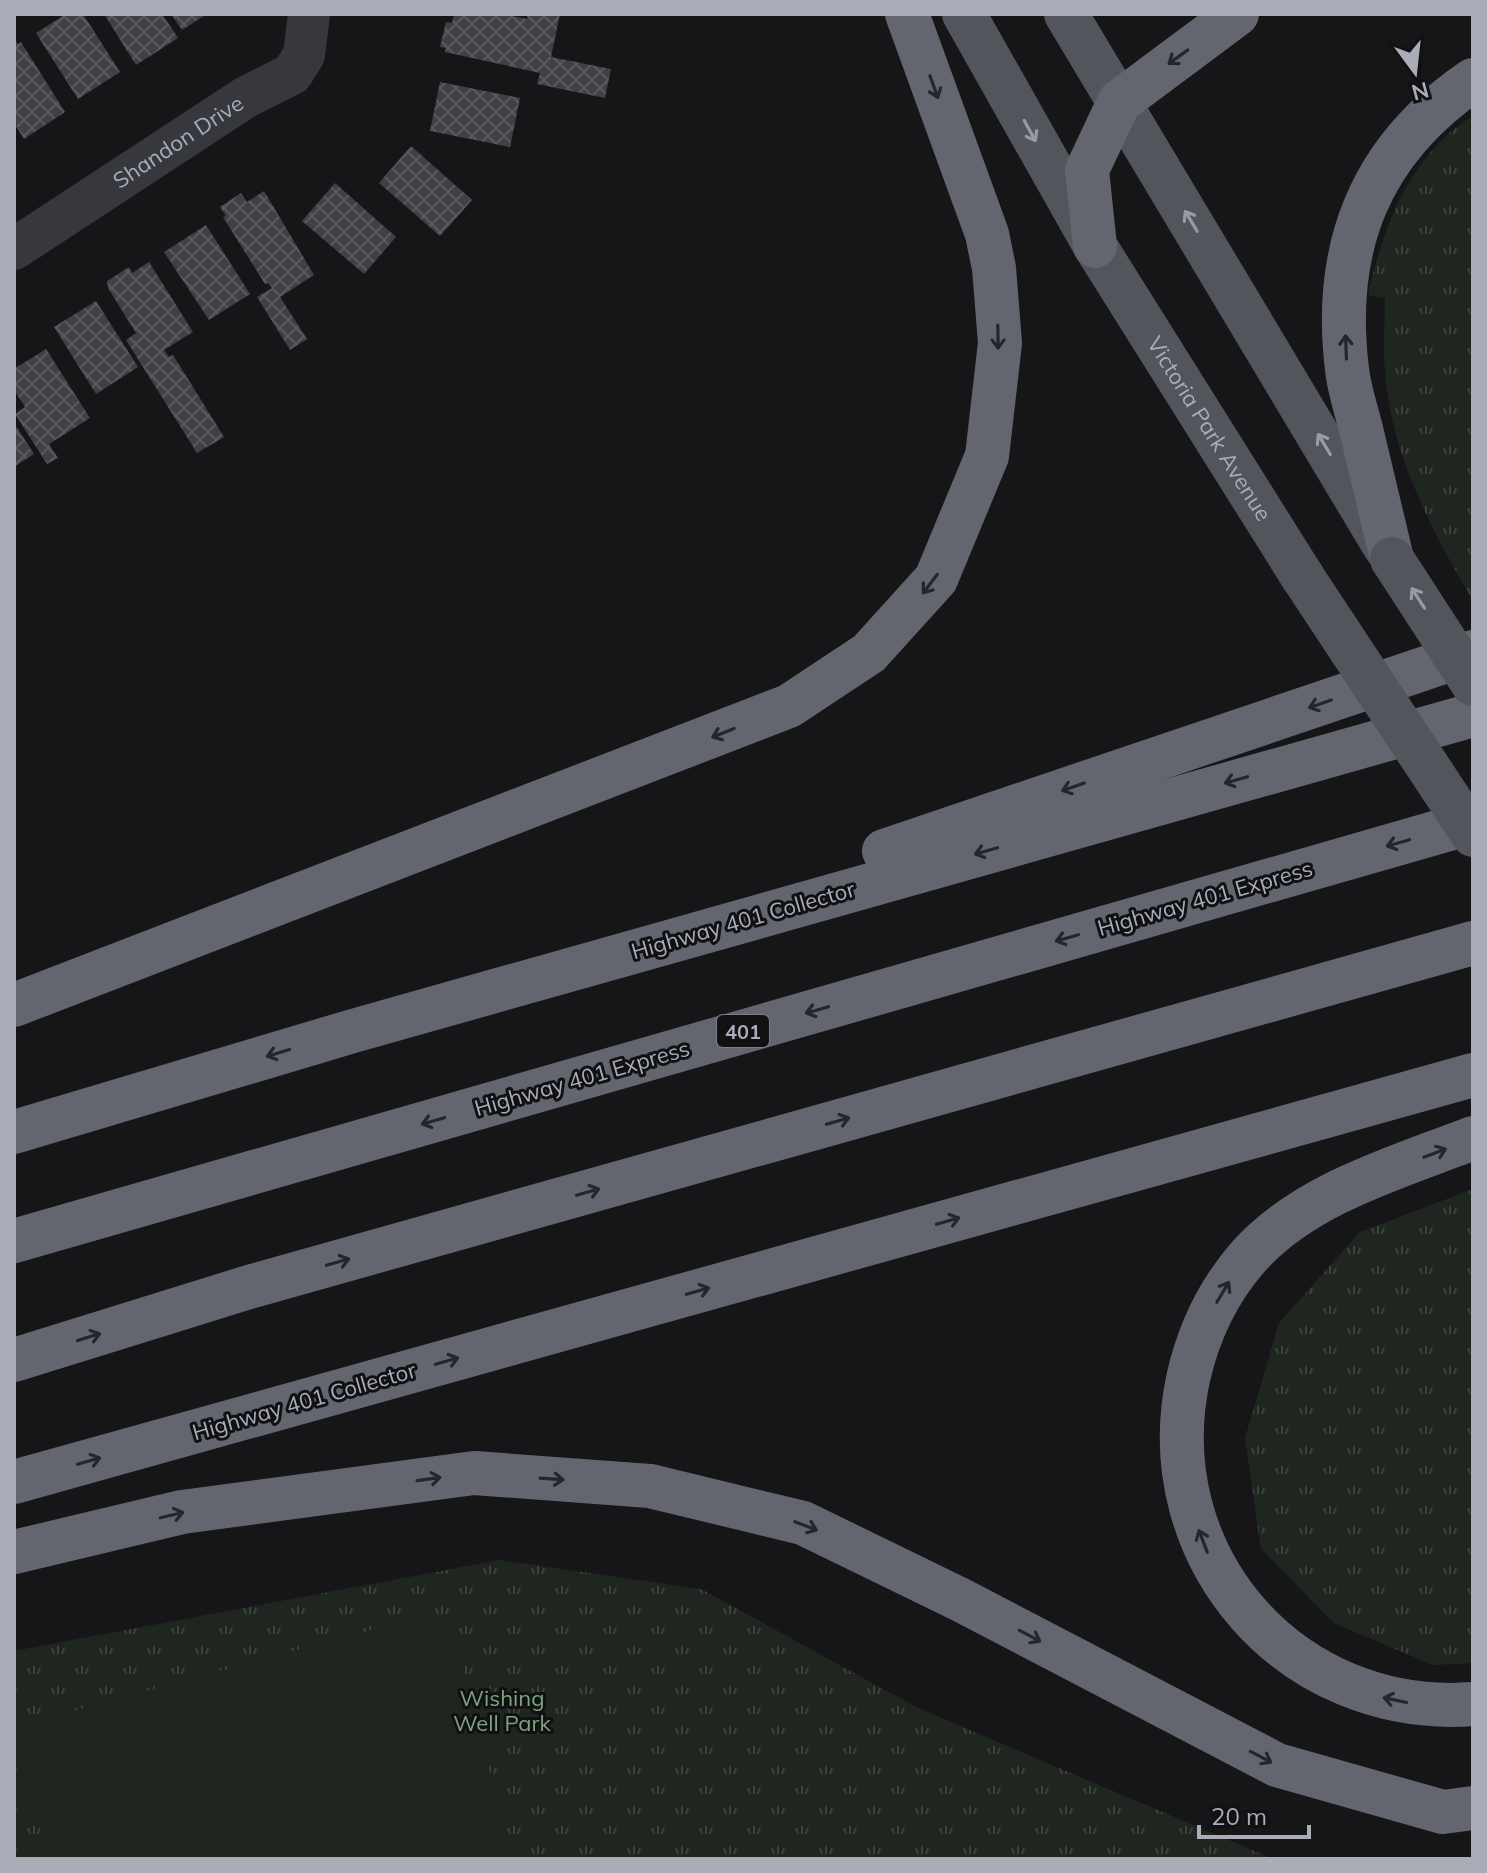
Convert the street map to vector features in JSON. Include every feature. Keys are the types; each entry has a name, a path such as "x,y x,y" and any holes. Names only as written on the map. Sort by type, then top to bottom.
{"highway":[{"path":"14,1005 789,706 869,653 936,579 987,456 1000,343 987,234 907,14"},
{"path":"1095,246 1087,170 1119,102 1237,14"},
{"path":"1392,559 1347,371 1343,296 1347,258 1380,177 1406,138 1438,104 1473,80"},
{"path":"353,1031 1473,652"},
{"name":"Highway 401 Collector","path":"14,1132 353,1031 1473,715"},
{"name":"Highway 401 Express","path":"14,1241 1473,822"},
{"path":"14,1360 249,1287 1473,943"},
{"name":"Highway 401 Collector","path":"14,1482 1473,1075"},
{"path":"1473,1138 1326,1199 1286,1223 1250,1255 1221,1291 1194,1352 1181,1412 1182,1467 1205,1547 1235,1599 1261,1628 1318,1673 1350,1688 1414,1704 1473,1704"},
{"path":"14,1552 182,1512 474,1473 650,1486 803,1523 961,1600 1277,1765 1443,1812 1473,1808"}],"main road":[{"name":"Victoria Park Avenue","path":"964,14 1095,246 1302,576 1473,835"},
{"path":"1066,14 1392,559 1473,684"}],"street":[{"name":"Shandon Drive","path":"14,249 246,97 292,74 304,55 309,14"}],"green space":[{"path":"1473,116 1473,601 1429,519 1405,462 1389,403 1385,372 1385,298 1368,295 1382,244 1402,194 1432,150"},
{"path":"1473,1189 1473,1663 1433,1665 1334,1623 1261,1549 1245,1438 1279,1323 1360,1232"},
{"name":"Wishing Well Park","path":"500,1560 701,1589 918,1708 1273,1859 14,1859 14,1651"},
{"path":"426,1615 451,1627 513,1859 55,1859 21,1779 14,1727"}],"building":[{"path":"66,14 83,14 120,72 78,99 36,33"},
{"path":"104,14 162,14 178,38 136,65"},
{"path":"171,14 207,14 182,30"},
{"path":"454,14 501,14 527,19 528,14 560,14 551,57 611,69 605,98 537,84 540,73 445,52 446,48 440,47 446,22 452,23"},
{"path":"14,39 18,44 21,42 65,112 24,139 14,123"},
{"path":"440,82 520,98 510,147 430,131"},
{"path":"411,146 472,200 440,236 379,183"},
{"path":"335,183 396,237 364,274 302,221"},
{"path":"264,191 314,275 280,297 307,339 290,350 257,297 272,288 265,284 223,217 226,216 220,207 241,193 247,202"},
{"path":"206,225 250,294 209,320 164,252"},
{"path":"149,262 193,332 164,350 169,357 173,355 224,437 197,453 126,340 136,333 108,288 107,281 129,267 132,273"},
{"path":"96,301 138,367 96,394 54,327"},
{"path":"46,349 90,418 49,444 58,458 47,464 15,414 25,407 14,390 14,369"},
{"path":"14,423 34,454 14,467"}]}
